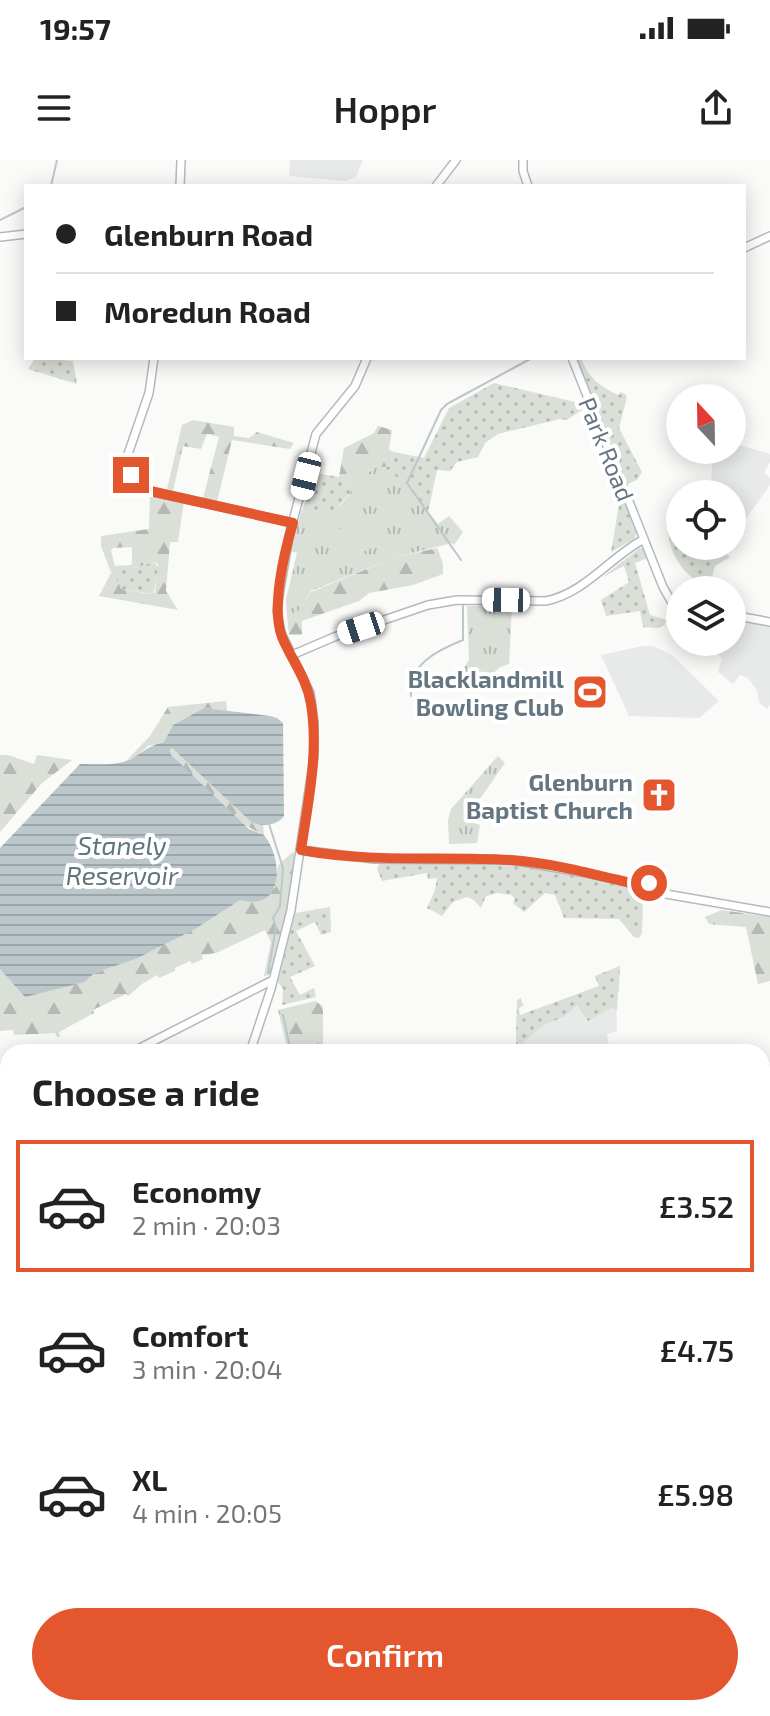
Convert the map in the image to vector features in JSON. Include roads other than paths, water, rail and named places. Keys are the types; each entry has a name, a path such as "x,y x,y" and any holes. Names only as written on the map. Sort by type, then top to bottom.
{"street":[{"path":"180,184 181,160"},
{"path":"438,184 456,160"},
{"path":"523,160 527,184"},
{"path":"0,237 24,234"},
{"path":"746,247 770,236"},
{"path":"154,360 153,378 127,457 131,475 137,483 150,491 293,523"},
{"path":"253,1044 291,910 314,757 310,693 281,633 277,611 293,523 316,434 355,386 366,360"},
{"name":"Park Road","path":"573,360 666,592"},
{"path":"292,655 334,637 444,602 558,598 576,591 619,554 644,539"},
{"path":"746,618 770,622"},
{"path":"301,850 374,859 511,860 643,886 646,893 653,889 707,903 770,912"},
{"path":"148,1044 273,980"},
{"path":"261,987 268,997"}],"water":[{"name":"Stanely Reservoir","path":"204,708 270,716 283,723 284,816 273,824 250,821 172,748 168,752 249,829 264,835 271,845 277,870 272,891 254,902 240,900 195,929 136,959 94,973 85,982 25,997 0,969 0,848 80,764 130,760 164,742 173,725"}],"waterway":[{"path":"51,184 57,160"},
{"path":"0,220 24,208"},
{"path":"461,560 407,483 441,410 528,360"},
{"path":"411,696 414,675 426,660 463,640 463,606"},
{"path":"268,973 276,927 273,918 280,906 283,868 269,824"},
{"path":"283,1015 289,1044"}],"place":[{"name":"Blacklandmill Bowling Club","path":"590,692"},
{"name":"Glenburn Baptist Church","path":"659,795"}]}
